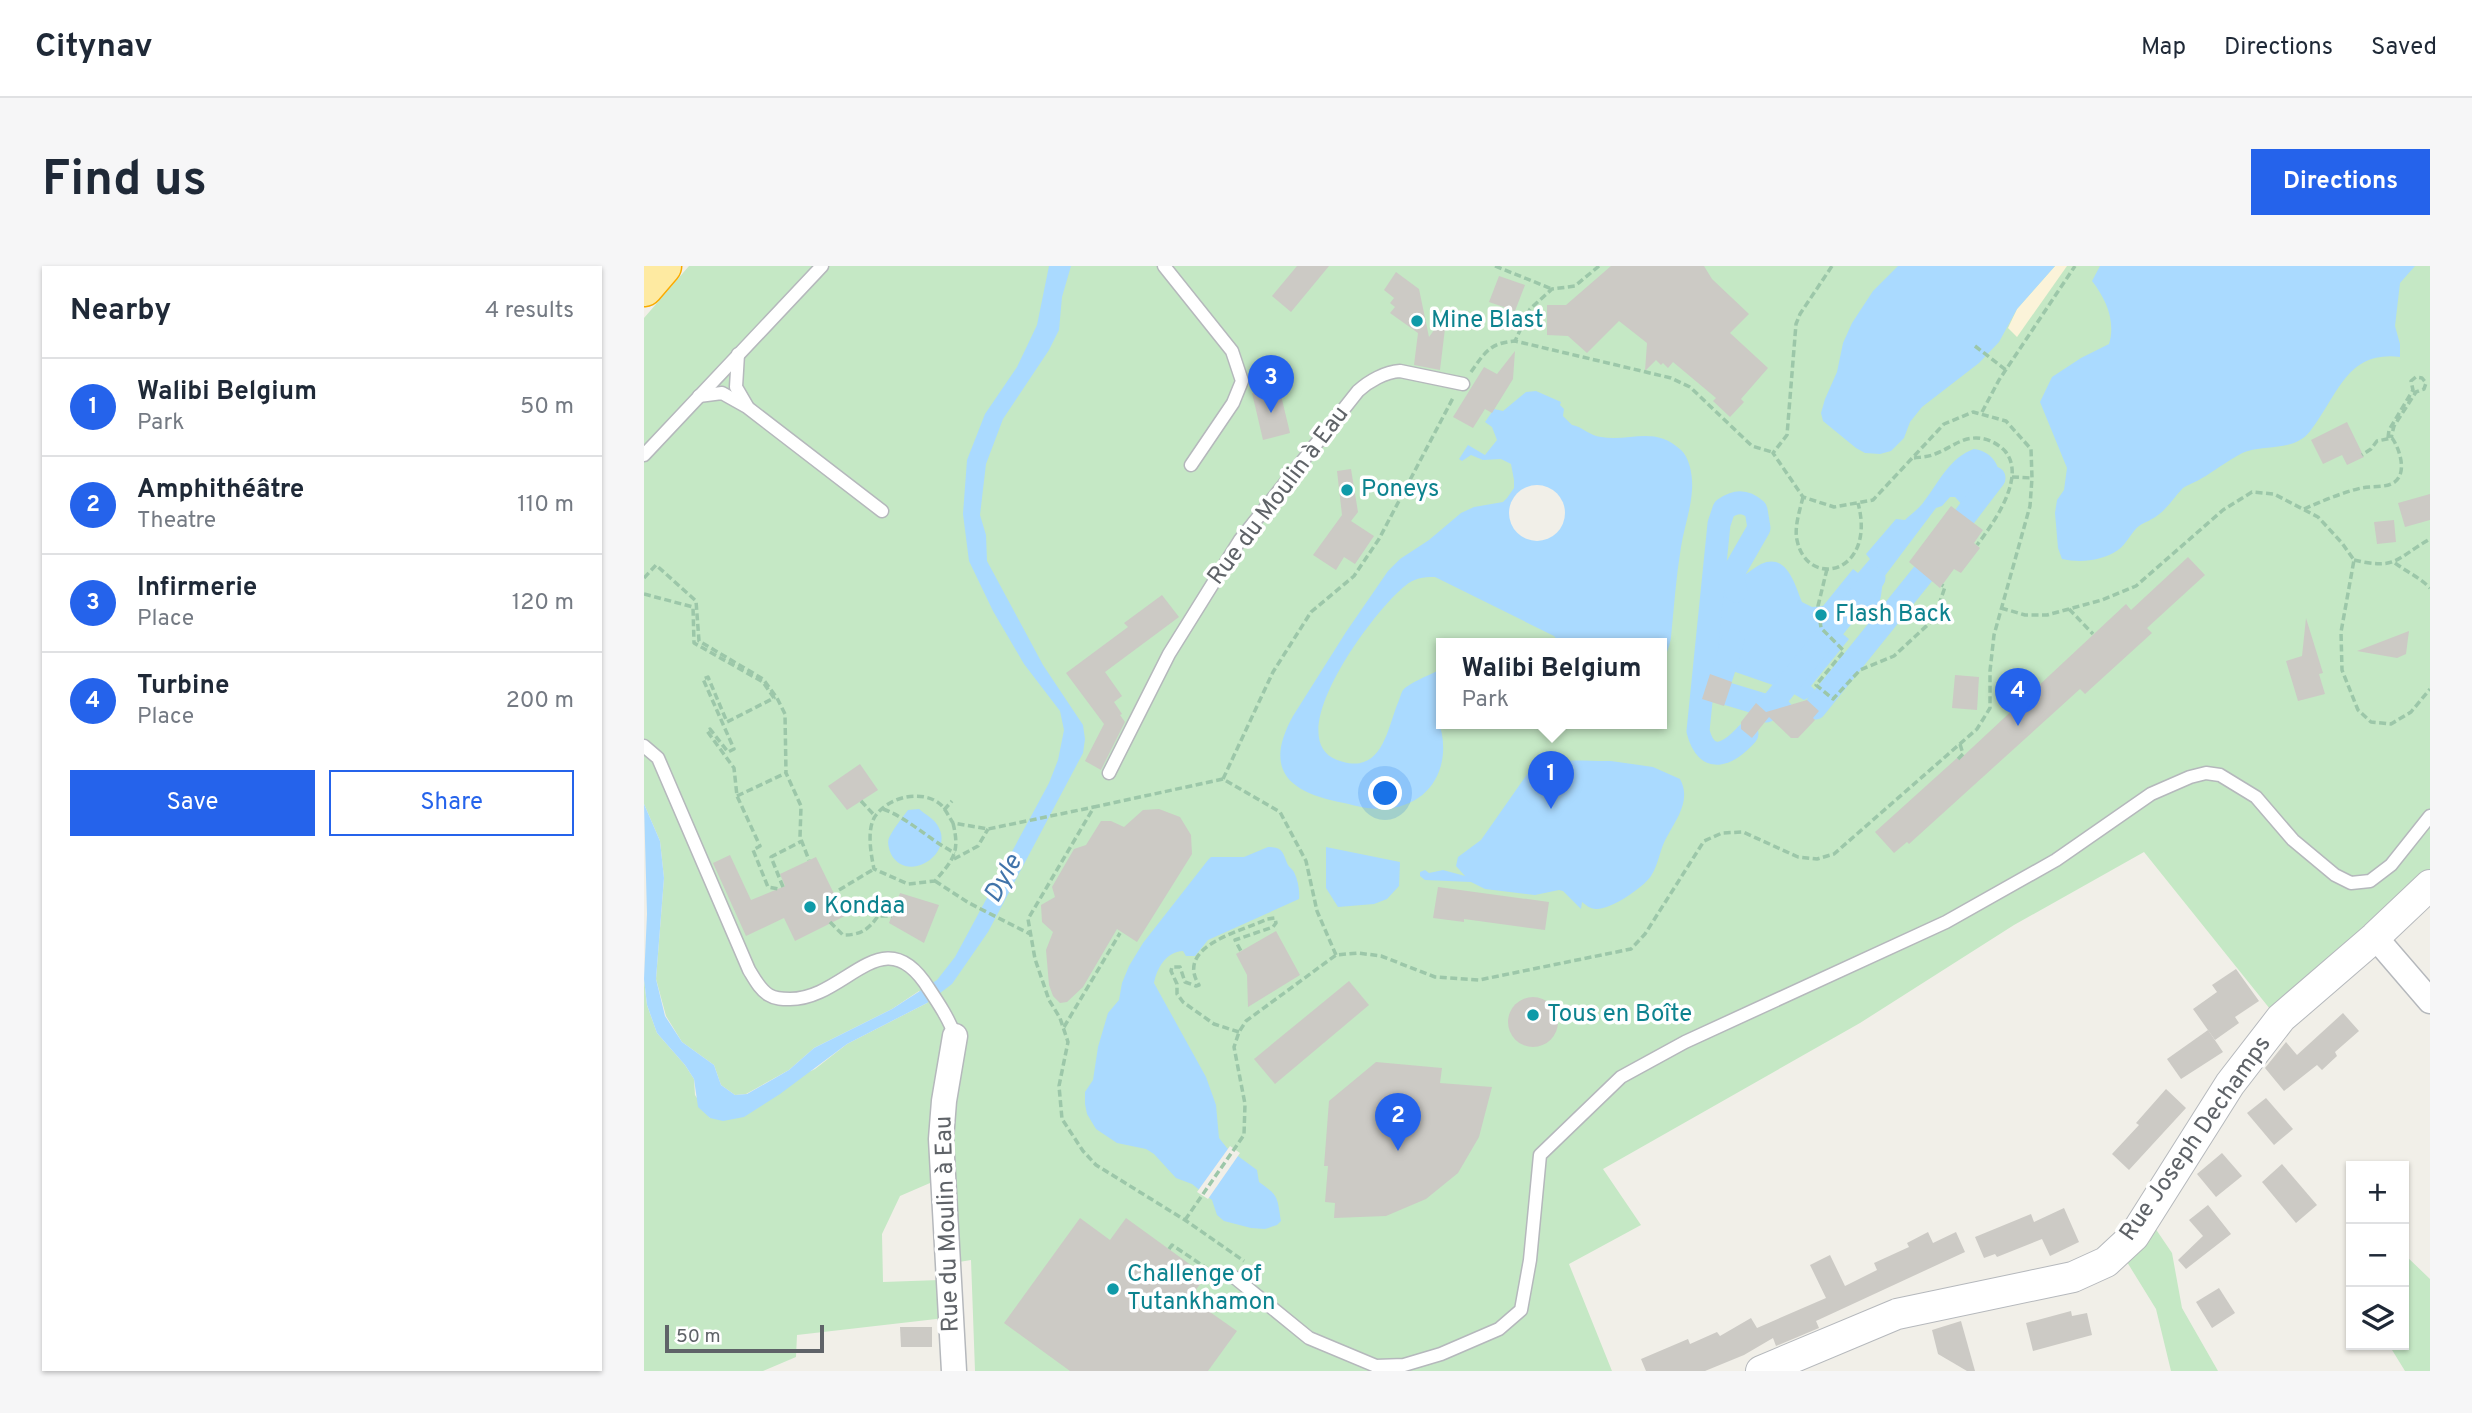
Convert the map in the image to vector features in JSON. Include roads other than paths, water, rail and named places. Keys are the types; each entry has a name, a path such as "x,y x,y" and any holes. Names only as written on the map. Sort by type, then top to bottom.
{"highway":[{"path":"644,287 662,266"}],"street":[{"name":"Rue Joseph Dechamps","path":"1761,1371 1897,1314 2073,1277 2106,1262 2134,1236 2230,1084 2281,1018 2375,937 2430,885"},
{"path":"2375,937 2430,1001"},
{"name":"Rue du Moulin à Eau","path":"953,1029 941,1139 954,1371"}],"lane":[{"path":"644,455 822,266"},
{"path":"1164,266 1232,351 1242,381 1233,403 1191,465"},
{"path":"738,354 736,387 747,407"},
{"name":"Rue du Moulin à Eau","path":"1109,773 1169,654 1240,540 1358,391 1367,383 1392,371 1463,384"},
{"path":"699,396 722,393 747,407 882,511"},
{"path":"644,746 658,758 749,970 762,990 769,996 799,999 818,994 876,959 890,957 911,965 953,1029"},
{"path":"1234,1277 1309,1338 1376,1366 1404,1365 1441,1354 1499,1329 1521,1310 1530,1260 1541,1155 1620,1077 1685,1042 1947,922 2056,860 2151,794 2190,777 2220,775 2256,797 2293,840 2335,875 2351,883 2370,881 2391,865 2430,816"}],"water":[{"name":"Dyle","path":"1049,266 1071,266 1062,297 1059,330 1049,350 1003,419 986,464 980,515 986,535 987,561 1043,665 1083,725 1083,753 988,932 952,984 927,1003 847,1044 744,1117 723,1121 710,1118 698,1107 694,1079 657,1033 647,1005 644,979 647,914 644,804 660,841 664,878 656,979 665,1016 682,1042 714,1065 721,1085 735,1095 747,1094 789,1070 814,1048 892,1009 937,980 955,957 1049,783 1058,760 1064,730 1060,711 1024,664 993,611 969,561 963,514 967,460 985,414 1017,367 1037,325"},
{"path":"1898,266 2055,266 2017,309 1999,342 1979,363 1922,407 1910,422 1904,438 1891,451 1880,454 1865,453 1823,421 1821,413 1852,323 1873,291"},
{"path":"2100,266 2415,266 2400,283 2395,326 2400,357 2383,357 2358,366 2341,384 2303,438 2288,445 2243,453 2183,488 2162,512 2136,529 2124,545 2112,554 2098,559 2069,560 2062,559 2058,548 2055,513 2057,500 2064,490 2067,468 2040,402 2052,377 2109,344 2111,327 2108,311 2102,295 2092,281"},
{"path":"1536,391 1561,402 1563,416 1572,425 1593,435 1612,438 1661,438 1671,442 1687,458 1691,474 1691,497 1679,558 1667,650 1667,638 1556,638 1435,577 1415,580 1391,599 1355,645 1325,701 1319,726 1322,747 1337,760 1351,763 1372,758 1385,740 1403,690 1436,672 1436,729 1441,729 1443,750 1441,766 1435,780 1414,801 1399,807 1381,809 1325,799 1296,786 1287,777 1282,766 1280,752 1284,735 1346,632 1388,571 1461,513 1474,507 1503,502 1514,488 1511,464 1501,459 1483,460 1471,455 1462,461 1459,459 1468,445 1485,455 1497,440 1492,427 1485,422 1494,409 1503,411 1526,392"},
{"path":"1974,449 1992,457 1997,464 1999,482 1996,490 1982,504 1974,500 1964,507 1955,497 1950,497 1942,506 1936,508 1884,577 1877,607 1868,614 1852,597 1828,622 1849,639 1811,686 1815,690 1810,697 1804,700 1787,690 1718,666 1708,649 1698,647 1699,642 1714,641 1719,631 1721,580 1715,578 1718,566 1733,559 1738,560 1737,570 1746,574 1761,564 1777,562 1789,572 1802,602 1812,607 1823,606 1853,569 1858,573 1870,559 1866,554 1896,519 1905,520 1923,503 1952,464"},
{"path":"1579,760 1653,767 1680,779 1684,794 1682,808 1665,840 1654,871 1647,881 1626,897 1596,909 1582,902 1581,909 1559,890 1535,895 1485,889 1471,882 1425,880 1420,876 1420,872 1425,870 1429,873 1443,870 1465,876 1456,866 1458,857 1481,840 1528,773 1536,767"},
{"path":"919,809 938,825 942,838 940,848 926,862 907,866 898,863 891,854 888,840 908,810"},
{"path":"1268,847 1279,849 1283,853 1297,878 1299,899 1208,940 1195,956 1186,956 1183,951 1172,954 1160,967 1154,983 1206,1077 1216,1105 1219,1138 1227,1148 1257,1170 1259,1182 1276,1198 1281,1221 1265,1229 1224,1221 1217,1215 1212,1200 1192,1184 1176,1178 1154,1154 1146,1149 1117,1143 1096,1129 1087,1114 1085,1092 1093,1080 1098,1047 1108,1013 1119,1000 1129,966 1143,943 1211,857 1244,857"},
{"path":"1326,847 1400,862 1399,886 1387,899 1374,904 1338,907 1326,888"}],"waterway":[{"path":"1965,516 1994,478"},
{"path":"1736,591 1732,575 1759,528 1756,510 1740,503 1724,509 1719,524 1698,731 1702,742 1713,753 1726,751 1747,734"},
{"path":"1815,708 1923,574"},
{"path":"1766,711 1874,578"},
{"path":"1721,678 1733,641"},
{"path":"1728,694 1781,710"}],"place":[{"name":"Mine Blast","path":"1417,321"},
{"name":"Infirmerie","path":"1271,413"},
{"name":"Poneys","path":"1347,490"},
{"name":"Flash Back","path":"1821,615"},
{"name":"Turbine","path":"2018,726"},
{"name":"Walibi Belgium","path":"1551,809"},
{"name":"Kondaa","path":"810,907"},
{"name":"Tous en Boîte","path":"1533,1015"},
{"name":"Amphithéâtre","path":"1398,1151"},
{"name":"Challenge of Tutankhamon","path":"1113,1289"}]}
